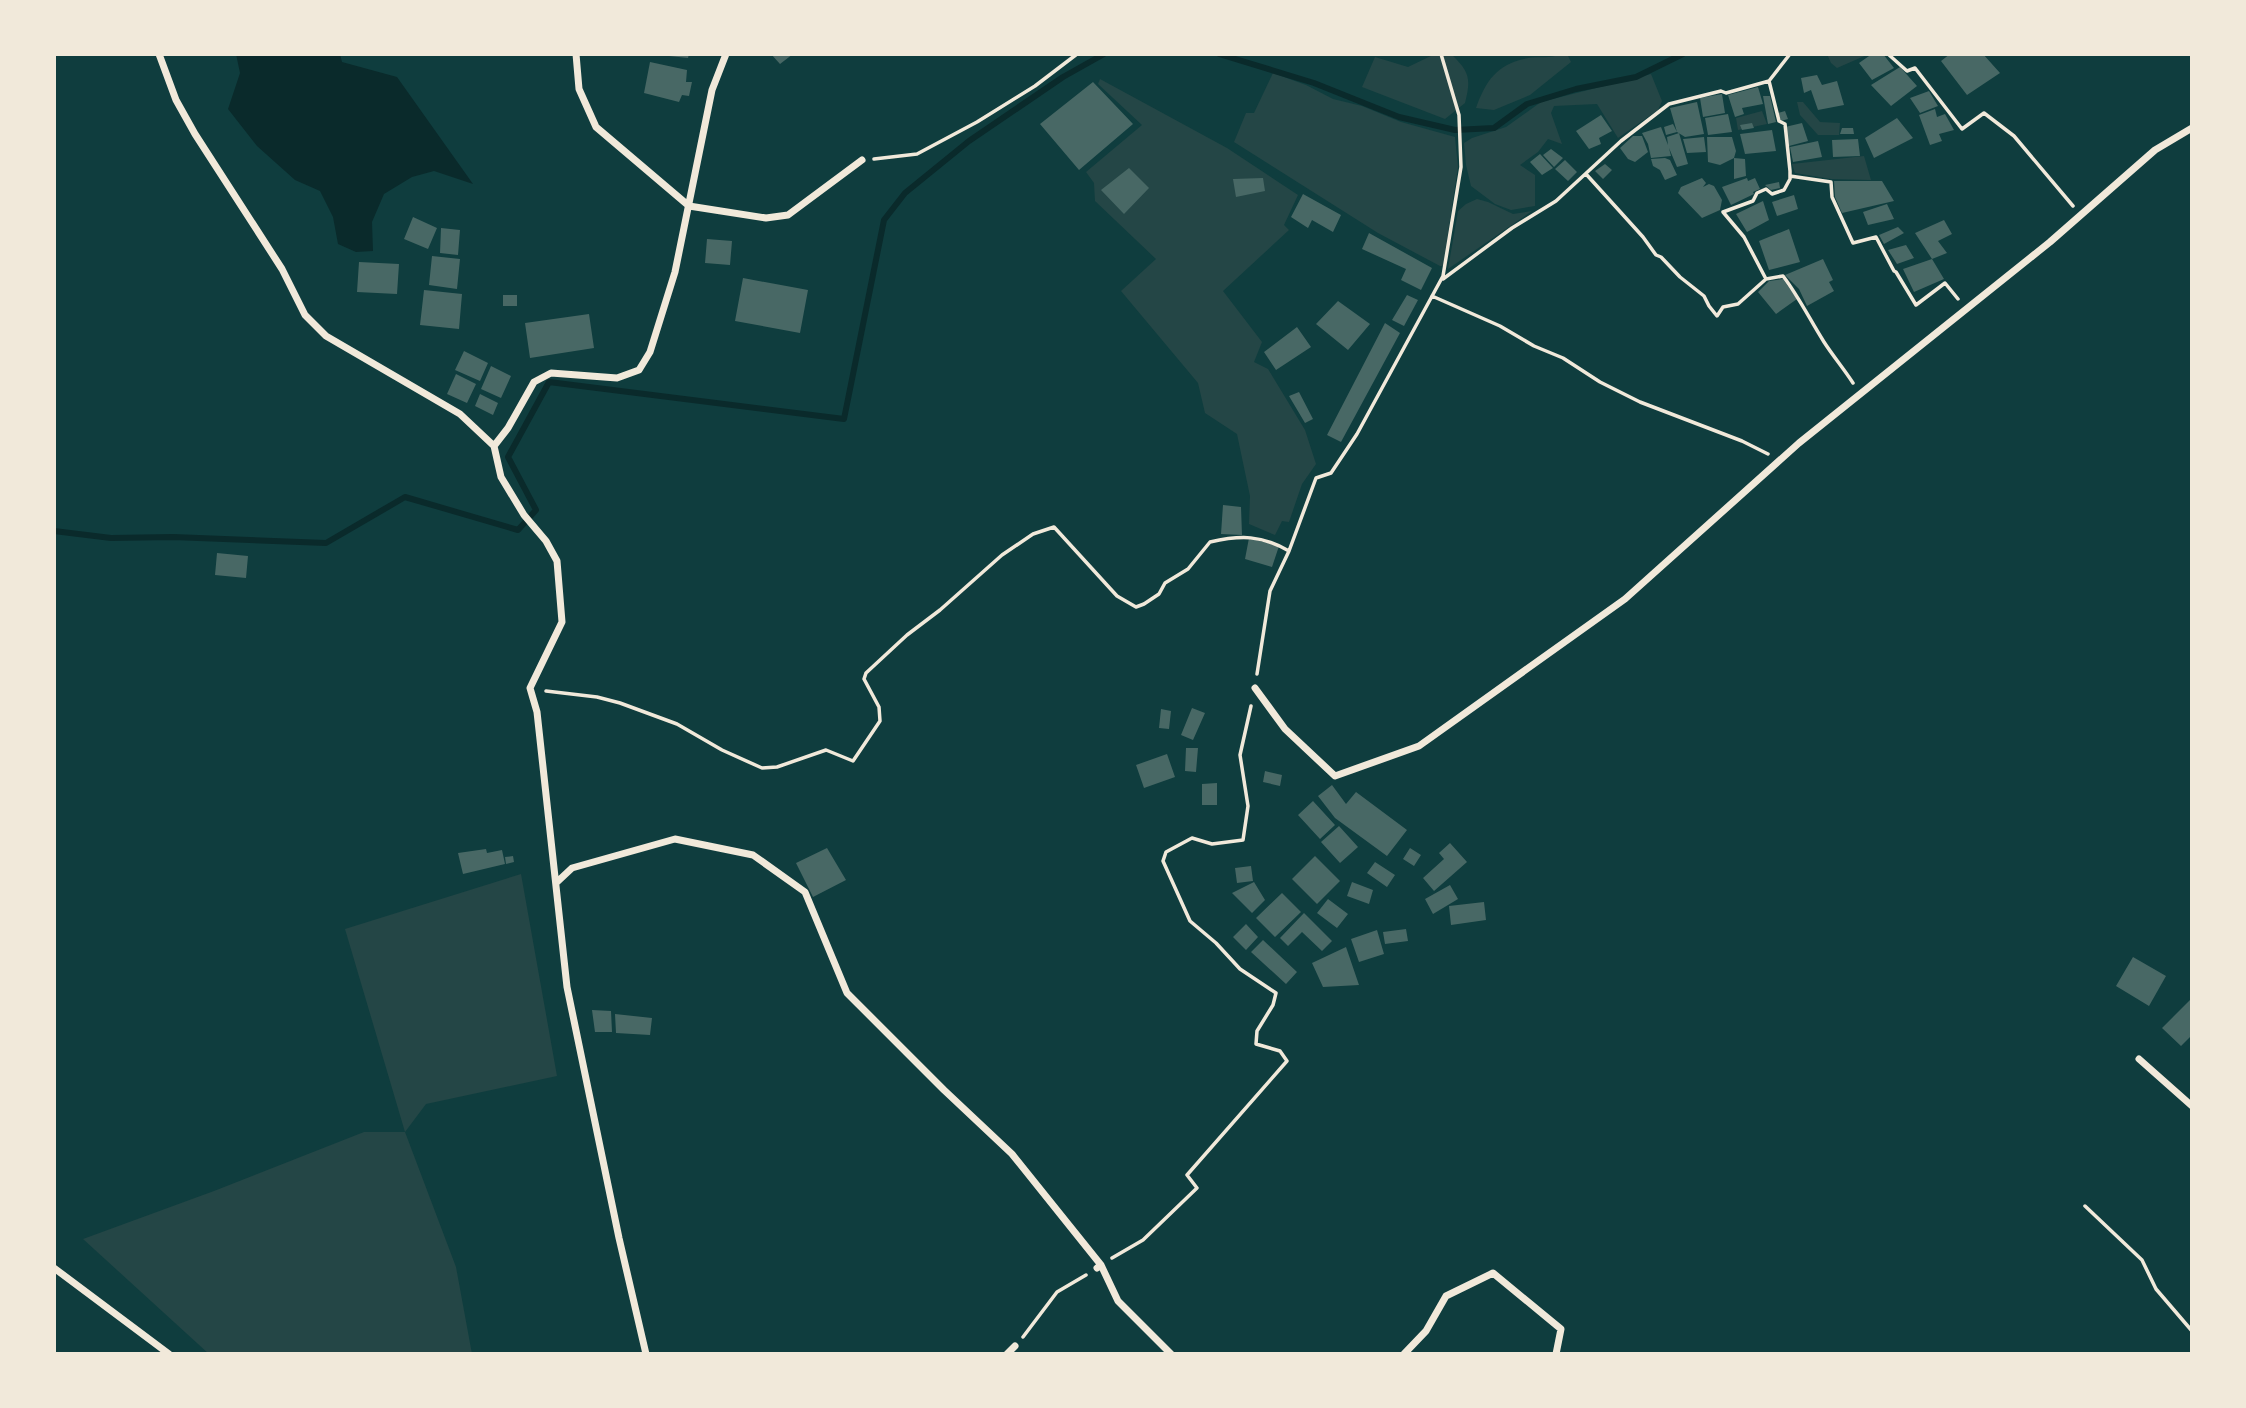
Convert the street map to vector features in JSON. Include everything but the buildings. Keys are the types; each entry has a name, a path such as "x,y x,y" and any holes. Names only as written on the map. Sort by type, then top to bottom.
{"street":[{"path":"159,54 176,100 195,134 282,269 305,315 326,336 460,414 494,446 500,477 524,515 546,541 557,561 562,622 530,688 537,712 567,987 646,1354"},
{"path":"576,54 579,89 596,127 689,206 766,219 788,215 862,160"},
{"path":"494,446 508,428 534,382 551,373 617,378 639,370 650,352 671,283 712,90 726,54"},
{"path":"1255,688 1285,729 1335,776 1419,746 1625,599 1779,460 2081,215 2155,150 2190,132"},
{"path":"556,883 572,868 675,839 753,855 805,892 847,993 1012,1154 1099,1266 1118,1301 1171,1354"},
{"path":"2139,1059 2192,1106"},
{"path":"54,1268 169,1354"},
{"path":"1404,1354 1426,1331 1446,1296 1493,1273 1560,1329 1556,1354"},
{"path":"1007,1354 1015,1346"}],"path":[{"path":"862,160 917,154 977,122 1035,86 1077,54"},
{"path":"1015,1346 1057,1292 1143,1240 1197,1188 1186,1175 1287,1061 1280,1051 1256,1044 1257,1031 1273,1005 1276,993 1240,969 1216,943 1190,921 1163,861 1167,852 1192,838 1212,844 1243,840 1248,806 1240,755 1255,688 1270,592 1289,551 1316,478 1331,473 1357,434 1439,283 1446,262 1461,167 1459,115 1441,54"},
{"path":"1439,283 1450,272 1512,228 1556,201 1621,141 1669,104 1769,81 1790,54"},
{"path":"1888,54 1908,71 1914,68 1962,130 1984,113 2014,136 2081,215"},
{"path":"1766,279 1744,237 1723,212 1752,201 1757,193 1766,189 1772,194 1784,190 1790,176 1785,124 1779,121 1769,81"},
{"path":"1586,174 1656,255 1704,296 1717,317 1723,307 1738,304 1766,279 1783,276 1860,394"},
{"path":"1790,176 1831,182 1832,197 1853,243 1876,237 1916,305 1945,283 1966,309"},
{"path":"1432,296 1563,358 1600,382 1640,402 1741,440 1779,460"},
{"path":"530,688 557,694 597,697 620,703 677,724 722,750 762,768 777,767 826,750 853,761 880,721 879,707 864,678 866,673 1002,555 1033,534 1054,527 1116,596 1136,607 1158,594 1166,583 1188,569 1210,542 1251,536 1273,542 1289,551"},
{"path":"2085,1206 2142,1260 2156,1289 2192,1331"}],"shaded area":[{"path":"236,54 340,54 342,62 397,77 473,184 434,171 412,177 384,194 372,222 373,251 356,252 338,244 333,217 320,191 295,180 257,146 228,109 240,73"},
{"path":"1435,54 1451,54 1462,66 1468,82 1465,103 1445,119 1362,87 1375,57 1408,67"},
{"path":"1567,54 1571,62 1530,95 1494,110 1476,108 1489,81 1508,64 1528,58"},
{"path":"1827,54 1869,54 1837,68"},
{"path":"1273,73 1306,85 1333,99 1455,137 1458,167 1443,266 1378,233 1234,142 1246,113 1254,113"},
{"path":"1651,74 1662,101 1658,110 1618,138 1597,104 1554,106 1551,113 1562,144 1548,139 1538,152 1520,165 1535,175 1535,206 1511,210 1495,204 1471,186 1464,143 1472,138 1506,127 1541,102"},
{"path":"1100,79 1227,148 1298,195 1284,225 1289,230 1223,291 1262,342 1254,362 1268,369 1305,430 1316,464 1302,484 1289,522 1282,521 1275,535 1249,524 1250,496 1237,434 1205,413 1198,383 1121,291 1156,259 1095,201 1094,183 1086,172 1142,125 1098,84"},
{"path":"1797,102 1803,102 1820,122 1840,123 1839,135 1818,135 1800,115"},
{"path":"1762,111 1767,124 1738,130 1736,118"},
{"path":"1864,156 1871,180 1831,179 1795,173 1792,164"},
{"path":"1477,199 1513,214 1532,211 1448,269 1458,211"},
{"path":"521,874 557,1076 426,1104 405,1132 345,929"},
{"path":"364,1132 405,1132 456,1267 472,1354 209,1354 83,1239"}],"waterway":[{"path":"54,531 111,538 173,537 326,543 405,497 518,530 536,510 508,457 549,382 844,419 884,220 905,193 969,141 1063,77 1104,54"},
{"path":"1219,54 1314,83 1399,117 1455,130 1494,128 1527,104 1576,89 1636,77 1683,54"}]}
